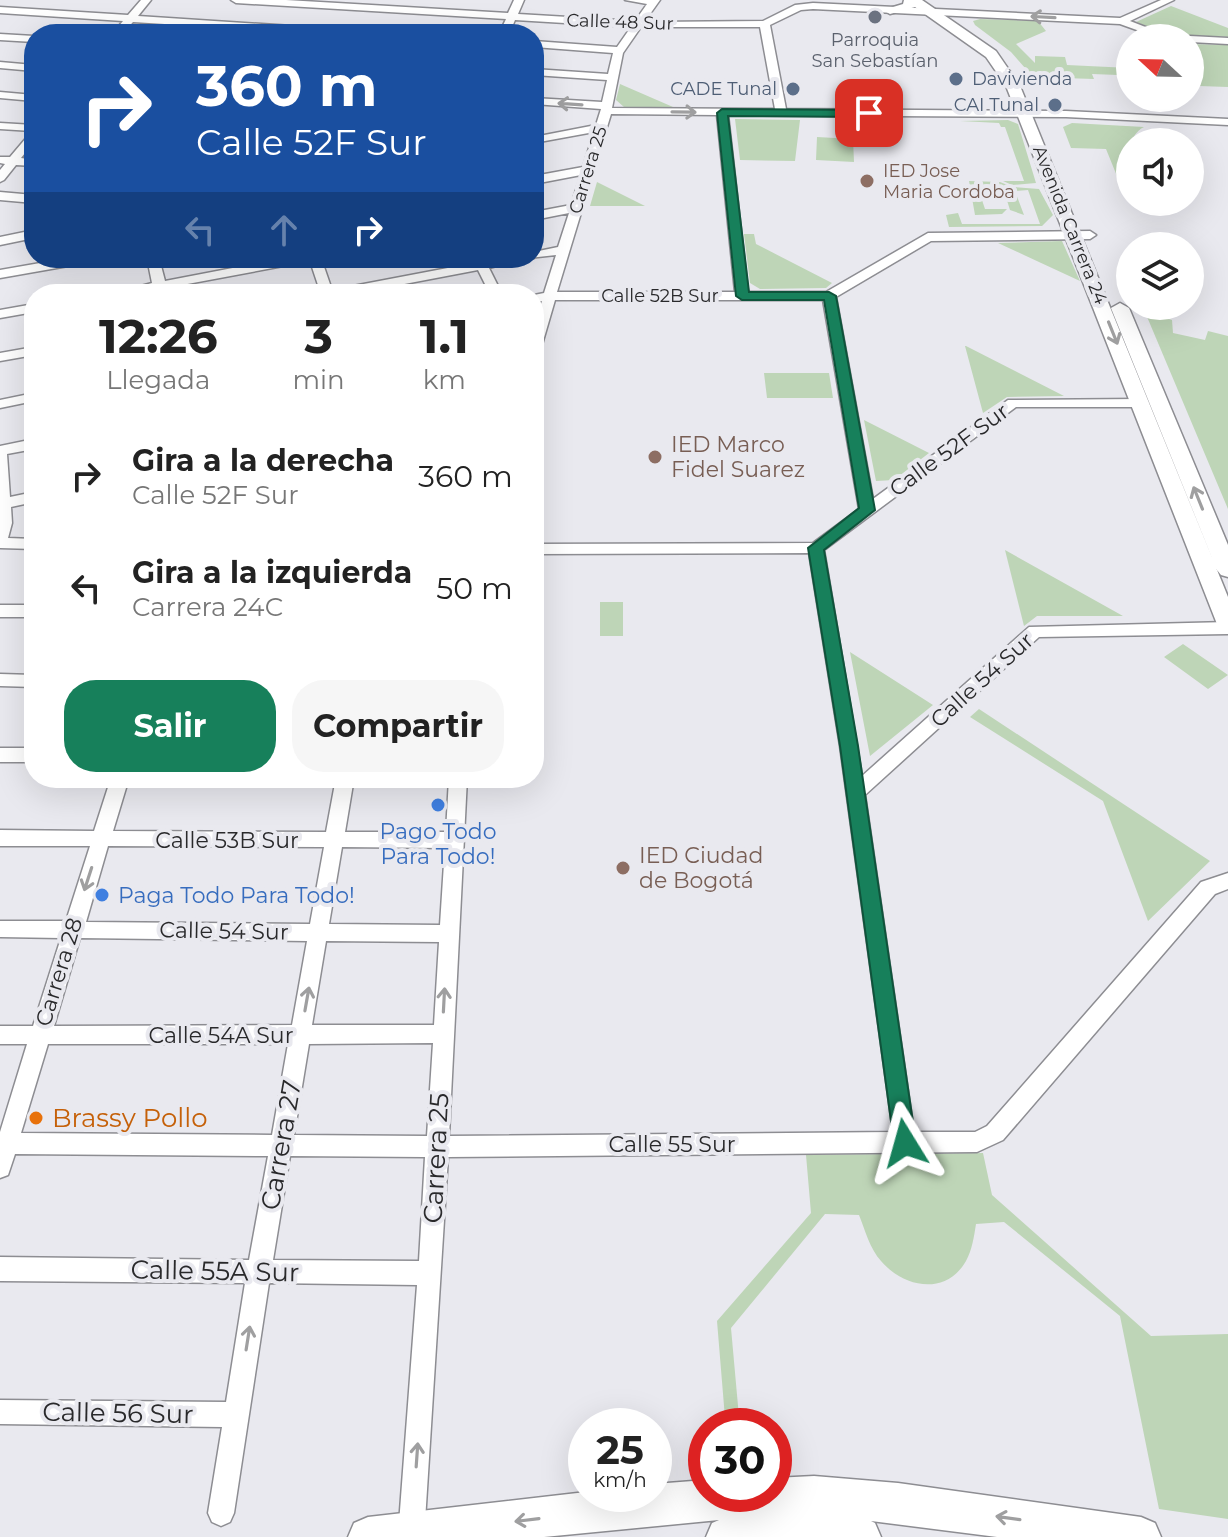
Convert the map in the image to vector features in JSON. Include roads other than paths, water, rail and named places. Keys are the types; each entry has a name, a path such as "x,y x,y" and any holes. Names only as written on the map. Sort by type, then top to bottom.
{"highway":[{"path":"792,1496 855,1498 1141,1537"},
{"path":"368,1537 411,1535 688,1502"},
{"path":"734,1512 789,1535"},
{"path":"726,1537 861,1537"}],"main road":[{"name":"Avenida Carrera 24","path":"912,0 947,13 1010,60 1026,82 1033,113 1082,235 1228,570"},
{"path":"890,10 906,7 912,0"},
{"name":"Avenida Carrera 24","path":"929,6 998,61 1033,113"},
{"name":"Avenida Carrera 24","path":"1082,235 1140,403 1228,626"}],"street":[{"path":"0,22 6,10 22,0"},
{"path":"124,24 146,0"},
{"name":"Calle 48 Sur","path":"236,0 390,5 639,25 765,24"},
{"path":"508,24 519,0"},
{"path":"630,0 654,1"},
{"path":"1121,21 1169,0"},
{"path":"251,24 268,1"},
{"name":"Carrera 25","path":"544,314 601,127 619,50 654,1"},
{"path":"378,24 390,5"},
{"path":"781,114 765,24 801,7 890,10 929,6"},
{"path":"6,10 188,24"},
{"path":"947,13 1121,21 1129,24"},
{"path":"0,37 24,38"},
{"path":"1204,40 1228,41"},
{"path":"544,45 619,50"},
{"path":"0,65 24,67"},
{"path":"544,73 613,77"},
{"path":"0,95 24,97"},
{"path":"544,102 606,109 722,113 1033,113 1228,122"},
{"path":"722,113 742,296"},
{"path":"0,126 24,130"},
{"path":"544,138 601,127"},
{"path":"544,133 561,134"},
{"path":"0,178 6,161 24,142"},
{"path":"544,178 588,170"},
{"path":"0,196 24,198"},
{"path":"544,214 577,208"},
{"path":"867,510 829,296 928,237 1082,235"},
{"path":"0,241 24,236"},
{"path":"544,254 564,250"},
{"path":"0,274 34,268"},
{"path":"187,284 260,268"},
{"path":"376,284 452,268"},
{"name":"Calle 52B Sur","path":"544,297 829,296"},
{"path":"0,314 24,310"},
{"path":"0,357 24,353"},
{"path":"0,404 24,399"},
{"name":"Calle 52F Sur","path":"816,548 1013,403 1140,403"},
{"path":"24,447 0,453 0,542 24,543"},
{"path":"1,504 24,499"},
{"path":"544,549 816,548 856,792 905,1143"},
{"path":"0,611 24,611"},
{"name":"Calle 54 Sur","path":"856,792 1035,631 1049,628 1228,626"},
{"path":"0,680 24,681"},
{"path":"0,755 24,755"},
{"name":"Carrera 28","path":"0,1167 4,1143 117,788"},
{"name":"Carrera 27","path":"221,1513 259,1271 343,788"},
{"name":"Carrera 25","path":"411,1535 430,1273 457,788"},
{"name":"Calle 53B Sur","path":"0,838 454,840"},
{"name":"Calle 55 Sur","path":"4,1143 437,1147 977,1142 995,1133 1208,888 1228,881"},
{"name":"Calle 54 Sur","path":"0,929 448,934"},
{"name":"Calle 54A Sur","path":"0,1035 442,1034"},
{"name":"Calle 55A Sur","path":"0,1269 430,1273"},
{"name":"Calle 56 Sur","path":"0,1412 236,1415"}],"place":[{"name":"Parroquia San Sebastían","path":"875,17"},
{"name":"Davivienda","path":"956,79"},
{"name":"CADE Tunal","path":"793,89"},
{"name":"CAI Tunal","path":"1055,105"},
{"name":"IED Jose Maria Cordoba","path":"867,181"},
{"name":"IED Marco Fidel Suarez","path":"655,457"},
{"name":"Pago Todo Para Todo!","path":"438,805"},
{"name":"IED Ciudad de Bogotá","path":"623,868"},
{"name":"Paga Todo Para Todo!","path":"102,895"},
{"name":"Brassy Pollo","path":"36,1118"}]}
